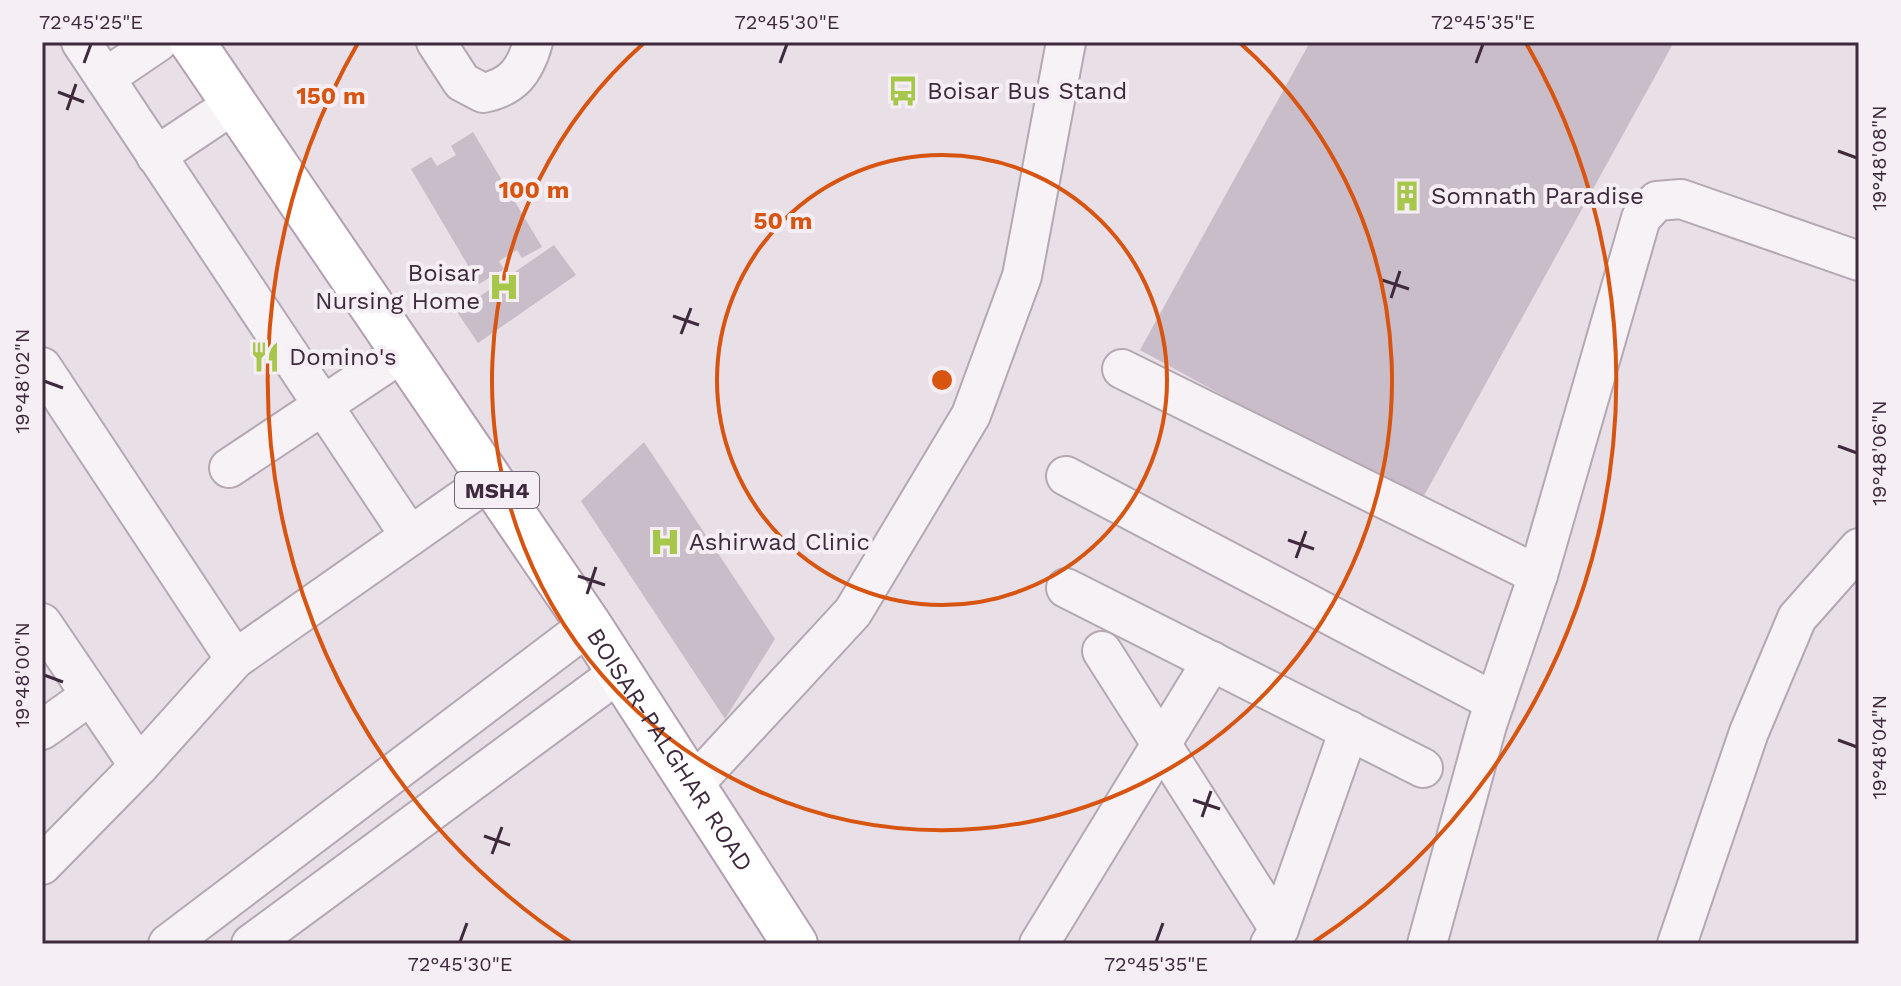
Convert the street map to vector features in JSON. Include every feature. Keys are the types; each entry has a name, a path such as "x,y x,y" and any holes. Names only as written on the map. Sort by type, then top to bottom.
{"main road":[{"name":"BOISAR-PALGHAR ROAD","path":"192,42 589,625 795,944"}],"street":[{"path":"81,42 410,536"},
{"path":"105,78 158,42"},
{"path":"436,42 462,82 483,93 504,89 526,66 533,42"},
{"path":"694,784 853,612 971,415 1022,276 1066,42"},
{"path":"156,156 234,104"},
{"path":"1427,944 1495,702 1538,575 1641,218 1657,201 1681,199 1859,261"},
{"path":"229,468 403,352"},
{"path":"42,367 235,659"},
{"path":"1122,369 1538,575"},
{"path":"1066,476 1495,702"},
{"path":"42,865 139,766 235,659 490,480"},
{"path":"1677,944 1749,732 1797,618 1859,548"},
{"path":"1066,588 1423,768"},
{"path":"42,623 139,766"},
{"path":"191,937 589,625"},
{"path":"1102,651 1162,744 1273,940"},
{"path":"1039,944 1212,661"},
{"path":"251,944 620,672"},
{"path":"42,730 91,695"},
{"path":"1273,940 1349,730"}],"building":[{"name":"Somnath Paradise","path":"1310,42 1674,42 1420,503 1140,350"},
{"path":"473,132 542,247 522,258 517,250 499,261 504,269 479,284 411,169 431,157 437,166 456,155 451,146"},
{"path":"554,245 576,275 478,343 457,312"},
{"path":"644,442 775,639 725,719 581,501"}],"place":[{"name":"Boisar Bus Stand","path":"903,91"},
{"name":"Somnath Paradise","path":"1407,196"},
{"name":"Boisar Nursing Home","path":"504,287"},
{"name":"Domino's","path":"265,357"},
{"name":"Ashirwad Clinic","path":"665,542"}]}
